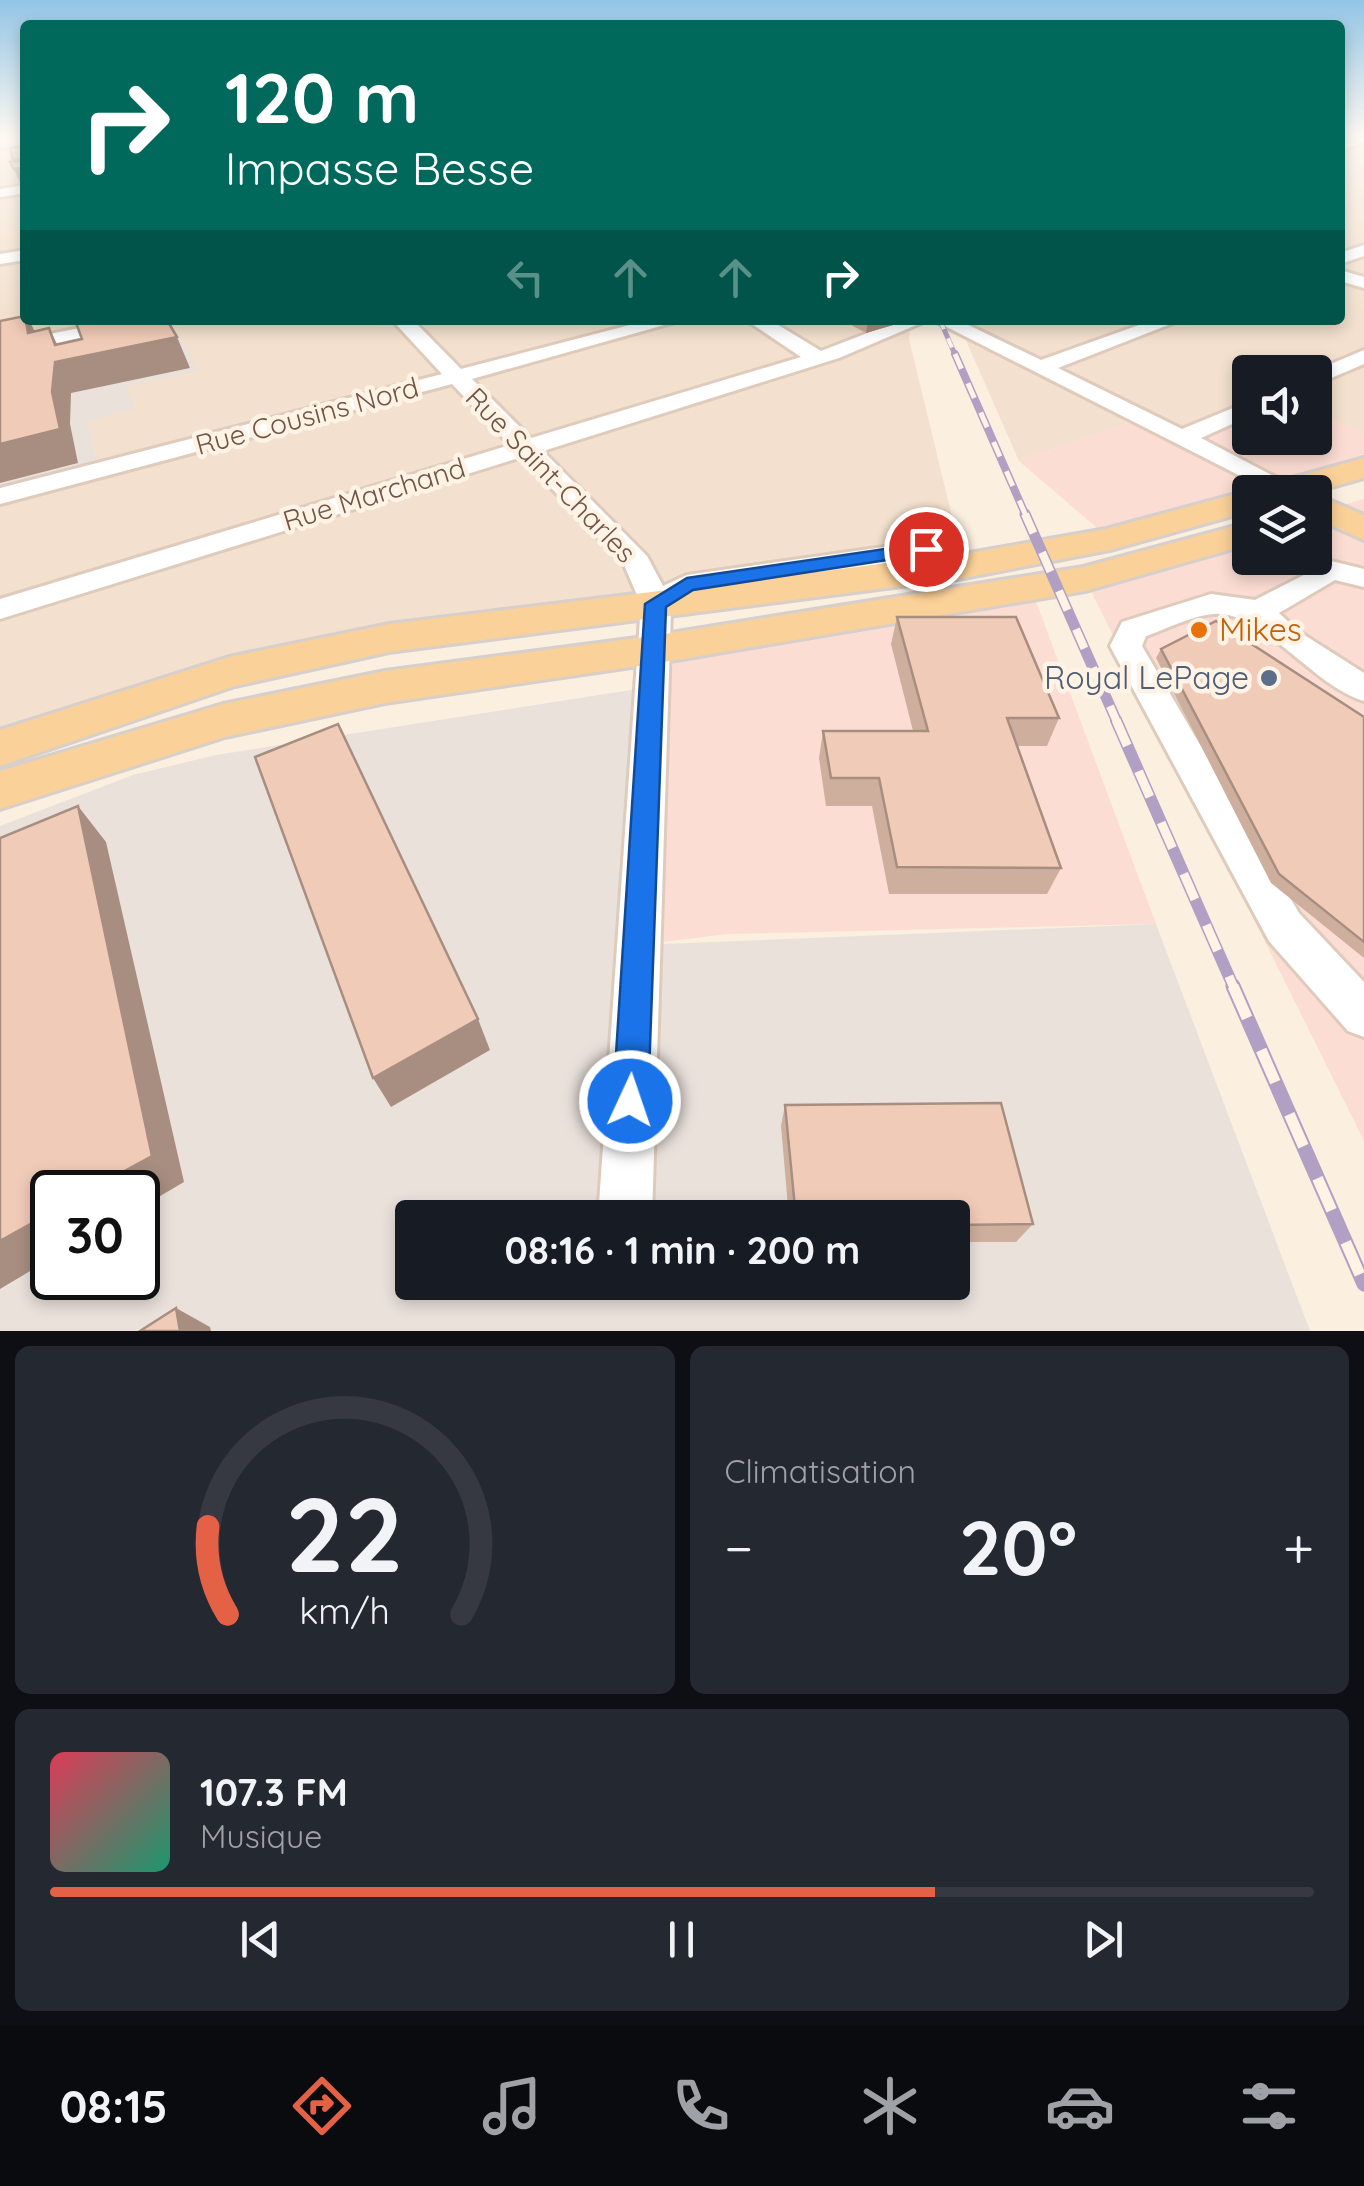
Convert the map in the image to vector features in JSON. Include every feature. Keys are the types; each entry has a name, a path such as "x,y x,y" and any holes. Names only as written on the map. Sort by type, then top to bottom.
{"main road":[{"path":"1332,485 1364,468"},
{"path":"1332,499 1364,498"},
{"path":"0,748 229,672 389,638 964,566 1110,539 1232,505"},
{"path":"1332,514 1364,529"},
{"path":"0,790 224,721 386,687 652,650 1084,578 1232,538"},
{"path":"386,687 474,659 486,643 488,624"}],"street":[{"path":"0,350 123,325"},
{"name":"Rue Saint-Charles","path":"407,325 637,562 656,604"},
{"name":"Rue Cousins Nord","path":"0,496 653,325"},
{"path":"764,325 818,358"},
{"name":"Rue Marchand","path":"0,608 818,358 905,325"},
{"path":"953,325 1254,475"},
{"path":"1038,368 1156,325"},
{"path":"1332,370 1364,356"},
{"path":"1182,438 1232,416"},
{"path":"626,1200 656,604 687,584 926,549"},
{"path":"1364,578 1331,570 1259,610 1211,604 1133,629 1126,646 1284,927 1364,1015"},
{"path":"1259,610 1287,638 1364,689"}],"shaded area":[{"path":"0,199 20,199 20,325 123,325 0,350"},
{"path":"1345,199 1364,199 1364,434 1332,420 1332,355 1232,355 1232,416 1182,438 1142,418 1019,461 959,325 1345,325"},
{"path":"123,325 173,325 199,370 127,386 135,409 87,421 99,470 0,496 0,350"},
{"path":"173,325 910,325 909,339 964,566 313,653 0,748 0,496 99,469 86,421 126,386 198,369"},
{"path":"1232,416 1232,455 1332,455 1332,420 1364,434 1364,468 1332,477 1232,475 1232,498 1110,539 1019,461 1142,418 1182,438"},
{"path":"1364,499 1364,1141 1085,579 1232,538 1232,575 1332,575 1332,508"},
{"path":"1031,588 1156,924 727,934 638,945 652,650"},
{"path":"650,687 638,945 1156,924 1310,1331 0,1331 0,826 133,775 216,755"}],"building":[{"path":"20,317 20,325 27,325 28,333 49,328 55,345 82,339 77,325 170,325 177,337 55,362 52,392 60,429 0,444 0,321"},
{"path":"897,617 1016,617 1059,718 1007,718 1061,868 897,867 879,778 831,778 823,731 928,731"},
{"path":"1216,621 1364,717 1364,942 1279,874 1161,649"},
{"path":"338,724 478,1019 373,1078 255,757"},
{"path":"78,806 152,1156 126,1170 30,1170 30,1224 0,1241 0,838"},
{"path":"1001,1103 1033,1224 970,1225 970,1200 794,1200 785,1105"},
{"path":"176,1308 180,1331 140,1331"}],"railway":[{"path":"942,325 956,357"},
{"path":"955,354 1026,516"},
{"path":"1025,514 1117,722"},
{"path":"1116,720 1234,988"},
{"path":"1233,986 1364,1284"}],"place":[{"name":"Mikes","path":"1199,630"},
{"name":"Royal LePage","path":"1269,678"}],"route":[{"path":"630,1101 656,604 687,584 926,549"}]}
